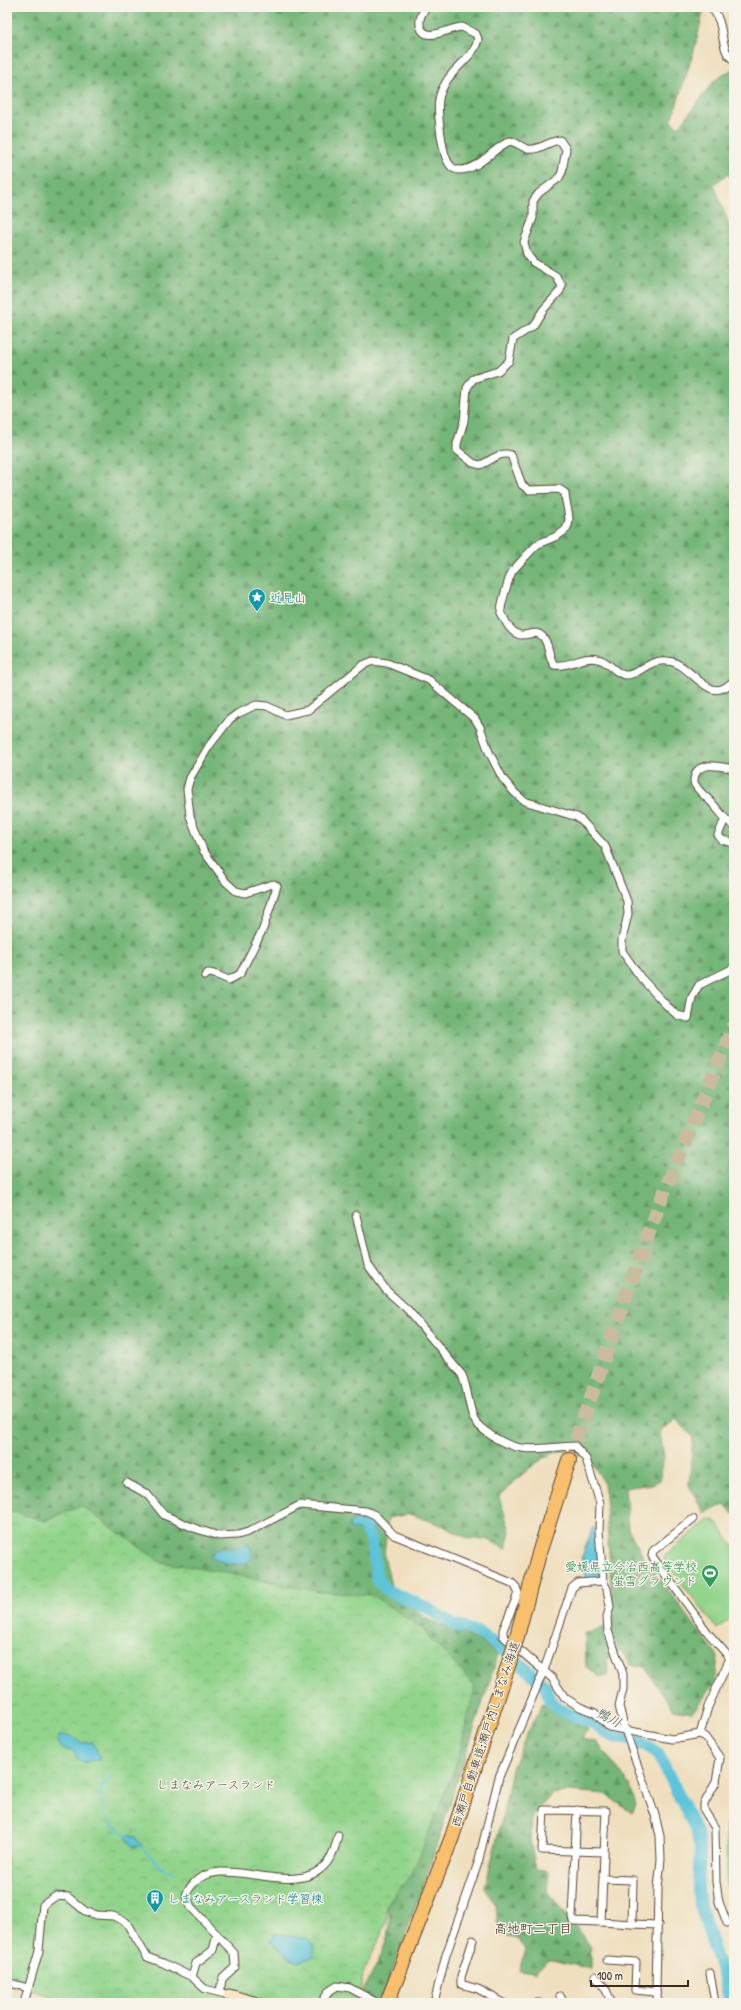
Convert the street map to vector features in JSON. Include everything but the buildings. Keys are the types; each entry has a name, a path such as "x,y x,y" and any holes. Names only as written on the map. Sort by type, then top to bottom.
{"highway":[{"name":"西瀬戸自動車道;瀬戸内しまなみ海道","path":"380,2002 452,1837 509,1664 540,1550 569,1460"}],"street":[{"path":"427,7 420,22 421,29 425,33 430,35 462,27 476,34 478,39 474,49 446,80 439,99 445,150 449,165 454,169 465,169 479,163 510,141 527,149 534,149 555,140 560,140 566,149 562,172 559,178 539,193 533,201 533,218 524,242 527,254 533,262 560,280 562,286 560,291 543,310 532,326 512,339 509,361 506,365 498,371 478,377 469,383 466,395 464,421 457,444 457,450 473,463 480,465 499,454 505,453 511,455 522,485 529,490 559,488 565,493 565,504 570,519 566,528 557,537 537,545 523,562 516,567 512,573 501,605 501,612 513,632 518,636 537,633 543,637 547,643 550,661 554,666 560,667 589,658 597,658 607,662 618,673 625,675 633,674 650,664 668,661 682,666 703,684 715,690 723,690 734,680"},
{"path":"711,7 720,19 725,51 734,60"},
{"path":"205,976 211,972 220,978 229,980 240,974 263,929 277,886 274,884 245,893 236,891 226,882 210,862 203,850 190,816 187,789 190,778 209,746 230,719 256,705 267,706 285,715 308,710 363,665 373,661 387,663 423,677 465,709 480,727 489,752 503,779 515,793 524,801 577,817 605,846 627,901 628,914 622,940 622,951 641,978 677,1015 688,1018 692,997 699,985 734,968"},
{"path":"734,769 716,765 700,768 696,772 694,780 696,786 714,805 725,820 734,826"},
{"path":"725,820 718,835 722,840 734,844"},
{"path":"356,1215 368,1265 386,1290 394,1299 408,1310 462,1375 466,1384 474,1419 478,1425 502,1443 511,1446 543,1450 575,1446 586,1459 600,1503 599,1531 603,1581 609,1597 608,1631 623,1674 623,1689 620,1706 625,1730 655,1815 660,1836 661,1859 658,1888 656,1992 659,2003"},
{"path":"127,1483 146,1494 164,1515 194,1528 219,1536 238,1535 248,1532 300,1505 366,1511 375,1515 394,1534 501,1578 516,1587 518,1593 503,1630 503,1636 544,1670 552,1678 565,1698 580,1707 595,1713 609,1727 672,1739 700,1734 705,1737 720,1758 716,1782 704,1804 704,1810 715,1828 716,1882 719,1902 727,1923"},
{"path":"693,1519 653,1551 652,1556 708,1633 730,1658 708,1707 700,1734"},
{"path":"434,2003 446,1955 478,1863 499,1777 544,1670 572,1588 578,1583 603,1581"},
{"path":"601,1922 606,1811 544,1810 542,1850 604,1852"},
{"path":"577,1810 573,1920 658,1925"},
{"path":"225,1993 222,1979 235,1967 234,1953 191,1907 188,1901 187,1892 203,1875 216,1871 289,1878 308,1875 320,1869 329,1860 334,1850 338,1835"},
{"path":"604,1879 633,1880 632,1924"},
{"path":"24,2003 39,1951 43,1905 56,1896 68,1897 85,1911 96,1915 113,1916 126,1922 147,1957 192,1977 205,1989 225,1993 257,2003"},
{"path":"192,1977 196,1963 213,1950 217,1934"},
{"path":"473,1940 461,1977 461,1984 478,1989 504,2003"},
{"path":"607,1960 636,1962 634,1990 656,1992"},
{"path":"710,1973 715,2003"},
{"path":"595,1976 605,1988 612,2003"},
{"path":"7,1982 28,1988"},
{"path":"322,2003 328,1992 337,1986 350,1988 380,2002"},
{"path":"560,1996 564,2003"}],"green space":[{"path":"7,7 701,7 704,9 694,51 671,122 679,127 714,81 734,68 734,183 728,174 714,184 734,239 734,252 728,262 734,264 734,1515 725,1504 704,1513 689,1485 693,1437 676,1419 660,1432 664,1457 660,1480 652,1484 625,1488 628,1529 644,1558 718,1656 715,1683 692,1713 673,1710 644,1666 631,1665 622,1650 607,1658 608,1676 600,1677 586,1667 585,1634 614,1623 604,1482 587,1456 574,1452 560,1451 543,1458 527,1470 499,1497 510,1531 506,1549 487,1539 469,1539 439,1524 410,1514 388,1518 384,1555 391,1586 425,1618 480,1641 498,1655 426,1878 390,1978 378,2003 328,2003 358,1998 363,1991 373,1972 387,1938 390,1920 387,1905 7,1952"},
{"name":"しまなみアースランド","path":"81,1506 161,1562 226,1573 320,1592 372,1595 420,1627 475,1686 458,1759 413,1872 387,1904 387,1922 363,1974 360,2003 75,2003 7,1983 7,1512 12,1511 45,1521"},
{"name":"愛媛県立今治西高等学校 蛍雪グラウンド","path":"709,1519 714,1520 734,1546 734,1616 717,1629 664,1560 665,1555"},
{"path":"543,1703 588,1729 581,1739 597,1742 630,1785 636,1806 632,1813 605,1794 569,1791 552,1794 532,1816 530,1841 536,1869 549,1872 547,1891 591,1947 591,1969 548,1959 535,1973 519,1971 525,1950 518,1938 503,1935 498,1928 496,1905 485,1887 503,1814 512,1768"},
{"path":"734,1805 734,1896 726,1882 726,1825"}],"water":[{"path":"355,1520 370,1521 376,1524 370,1533 365,1535 360,1531 349,1528 349,1523"},
{"path":"593,1527 598,1533 601,1580 585,1581 583,1560 581,1559"},
{"path":"249,1544 253,1556 249,1561 244,1563 227,1563 210,1556 217,1549 233,1548"},
{"path":"60,1735 71,1736 81,1743 93,1742 100,1758 83,1763 78,1760 74,1751 61,1749 57,1742"},
{"path":"129,1835 136,1838 142,1846 133,1847 126,1836"},
{"path":"275,1933 307,1939 315,1948 313,1957 298,1962 289,1958 271,1941"}],"waterway":[{"name":"鴨川","path":"366,1531 372,1543 377,1580 388,1591 426,1607 454,1625 475,1631 487,1638 545,1686 550,1701 563,1711 595,1724 602,1731 614,1737 635,1739 658,1753 697,1833 700,1851 698,1887 700,1905 731,2003"},
{"path":"111,1777 102,1785 100,1798 102,1805 108,1820 128,1836"},
{"path":"139,1845 159,1865 174,1873"}],"tunnel":[{"path":"569,1460 661,1200 734,1025"}],"place":[{"name":"近見山","path":"257,612"},
{"name":"愛媛県立今治西高等学校 蛍雪グラウンド","path":"710,1588"},
{"name":"しまなみアースランド学習棟","path":"155,1913"}],"district":[{"name":"高地町二丁目","path":"533,1928"}]}
